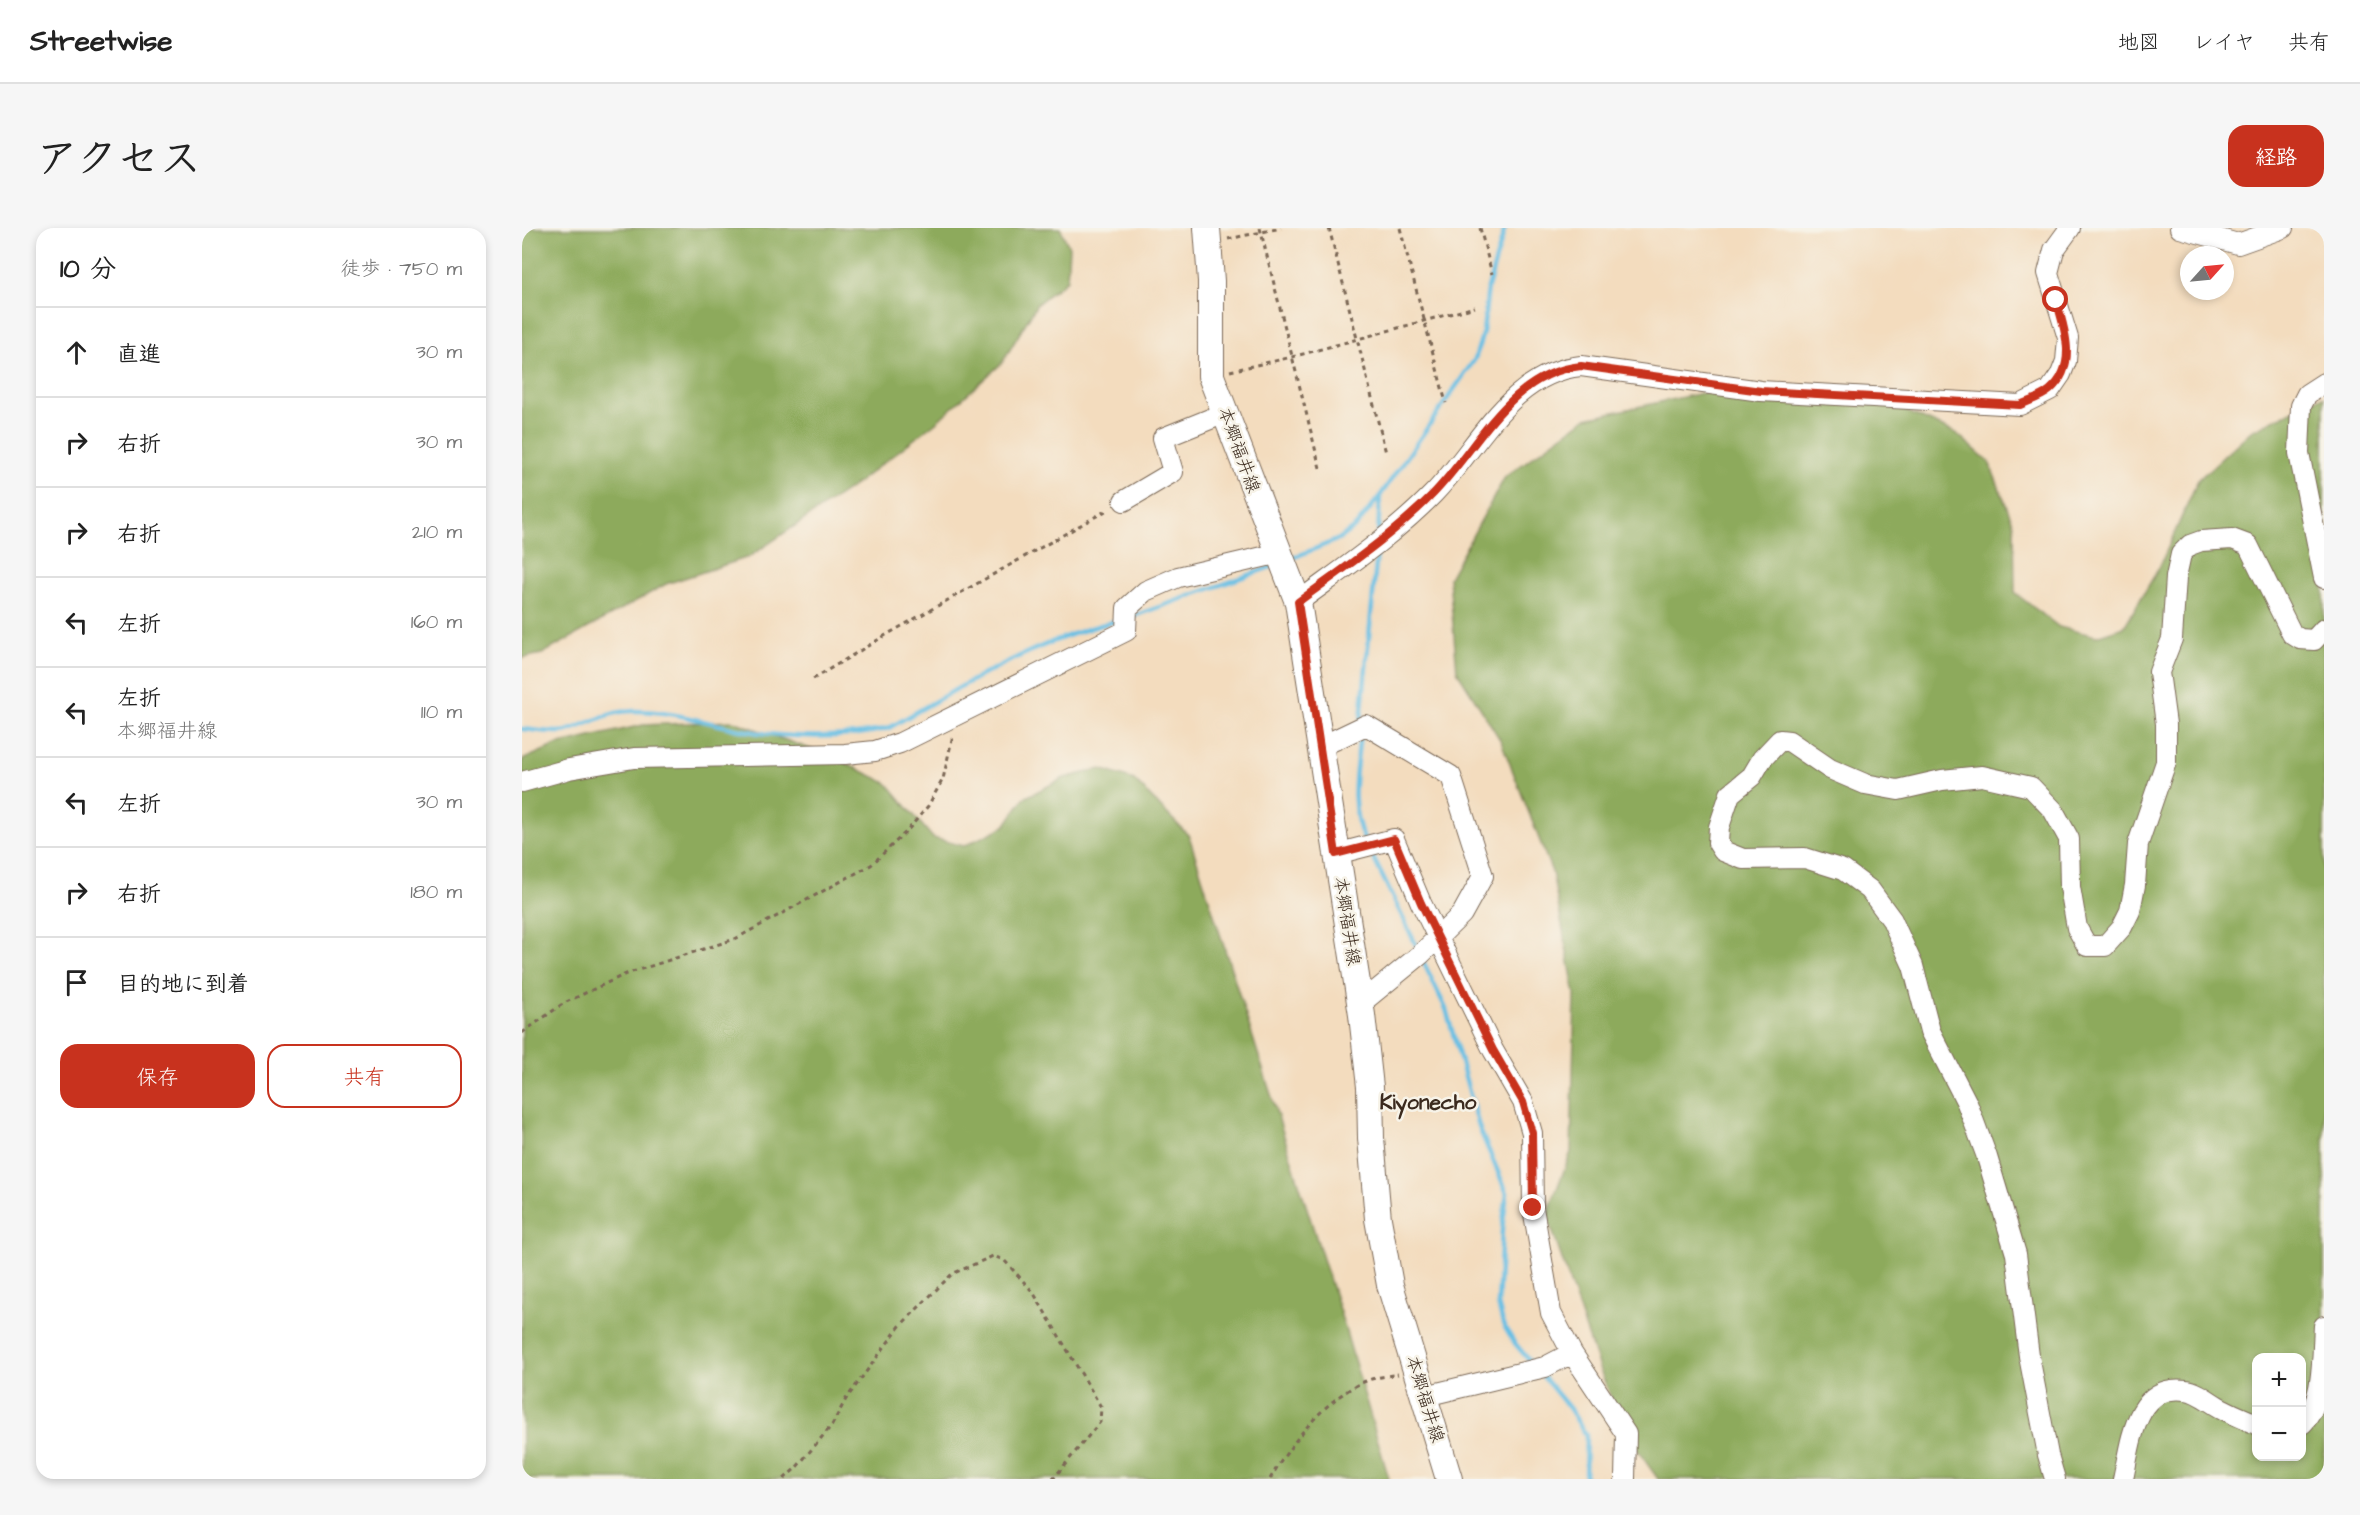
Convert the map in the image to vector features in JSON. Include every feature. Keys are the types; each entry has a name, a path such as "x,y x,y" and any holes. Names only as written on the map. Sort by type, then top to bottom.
{"main road":[{"name":"本郷福井線","path":"1208,235 1211,281 1211,375 1298,602 1360,1004 1370,1087 1378,1219 1390,1285 1418,1370 1449,1479"}],"street":[{"path":"1298,602 1397,528 1434,493 1497,415 1525,387 1562,368 1581,366 1761,391 2020,405 2050,390 2061,374 2066,361 2068,338 2048,273 2054,250 2070,228"},
{"path":"2180,228 2238,244 2283,228"},
{"path":"2324,383 2307,394 2301,406 2299,453 2324,578"},
{"path":"1124,501 1173,472 1163,438 1225,413"},
{"path":"2055,1479 2048,1455 2029,1356 2016,1254 1987,1157 1967,1103 1930,1031 1913,966 1892,920 1870,890 1843,870 1805,858 1743,859 1723,851 1718,843 1719,826 1730,794 1752,776 1762,759 1780,740 1789,741 1830,769 1865,784 1898,790 1942,780 1982,776 2031,787 2053,810 2069,839 2070,887 2077,928 2087,946 2105,946 2122,927 2130,911 2135,885 2138,844 2166,762 2166,724 2159,672 2172,639 2176,577 2181,554 2190,545 2201,541 2232,539 2248,545 2292,634 2300,639 2314,640 2324,629"},
{"path":"522,782 569,769 634,758 845,754 875,751 900,743 1126,631 1127,608 1146,591 1178,577 1280,553"},
{"path":"1320,747 1366,725 1451,776 1483,876 1462,914 1439,937 1360,1004"},
{"path":"1336,854 1394,839 1421,903 1493,1050 1523,1102 1532,1133 1533,1208 1551,1314 1572,1353 1626,1434 1625,1479"},
{"path":"2306,1420 2310,1417 2321,1386 2324,1326"},
{"path":"1425,1396 1545,1367 1572,1353"},
{"path":"2123,1479 2132,1434 2146,1402 2165,1391 2188,1390 2223,1410 2252,1422"}],"path":[{"path":"1260,228 1320,468"},
{"path":"1208,235 1261,233 1281,228"},
{"path":"1329,228 1386,453"},
{"path":"1400,228 1446,403"},
{"path":"1480,228 1492,274"},
{"path":"1211,375 1292,357 1475,307"},
{"path":"813,679 885,635 1124,501"},
{"path":"522,1033 564,1003 626,974 735,939 871,865 907,831 928,806 943,779 951,752 956,716"},
{"path":"784,1479 832,1425 846,1399 900,1326 952,1274 993,1256 1004,1260 1033,1292 1101,1407 1100,1422 1053,1479"},
{"path":"1270,1479 1284,1455 1326,1405 1366,1381 1418,1370"}],"green space":[{"path":"522,228 1060,228 1069,247 1067,280 1037,304 1002,363 935,423 852,487 749,557 666,584 542,654 522,658"},
{"path":"1862,392 1956,433 1989,462 2014,525 2015,593 2059,627 2096,636 2124,627 2159,568 2198,480 2251,431 2324,397 2324,1479 1658,1479 1626,1434 1599,1368 1547,1215 1571,1152 1575,994 1552,872 1501,741 1457,671 1449,578 1505,477 1586,418 1702,393"},
{"path":"733,721 835,758 887,783 933,838 964,846 1005,826 1024,798 1064,778 1101,769 1134,780 1189,836 1344,1325 1389,1479 522,1479 522,760 556,745 643,725"}],"waterway":[{"path":"1290,559 1339,539 1357,525 1380,496 1475,359 1483,332 1488,287 1505,228"},
{"path":"1378,535 1380,496"},
{"path":"1361,720 1377,553"},
{"path":"1131,617 1271,567"},
{"path":"522,729 562,732 607,715 645,711 671,714 735,729 793,736 833,736 871,732 889,728 1001,665 1059,639 1120,620"},
{"path":"1360,735 1355,775 1355,802 1356,815 1365,841"},
{"path":"1370,851 1418,949"},
{"path":"1422,959 1446,1009 1480,1130 1507,1193 1502,1229 1498,1304 1503,1324 1513,1341 1533,1365"},
{"path":"1541,1374 1570,1409 1586,1435 1585,1479"}],"district":[{"name":"Kiyonecho","path":"1428,1102"}],"route":[{"path":"1533,1208 1532,1133 1523,1102 1493,1050 1421,903 1394,839 1336,854 1298,602 1397,528 1434,493 1497,415 1525,387 1562,368 1581,366 1761,391 1986,405 2020,405 2050,390 2061,374 2066,361 2068,338 2056,300"}]}
